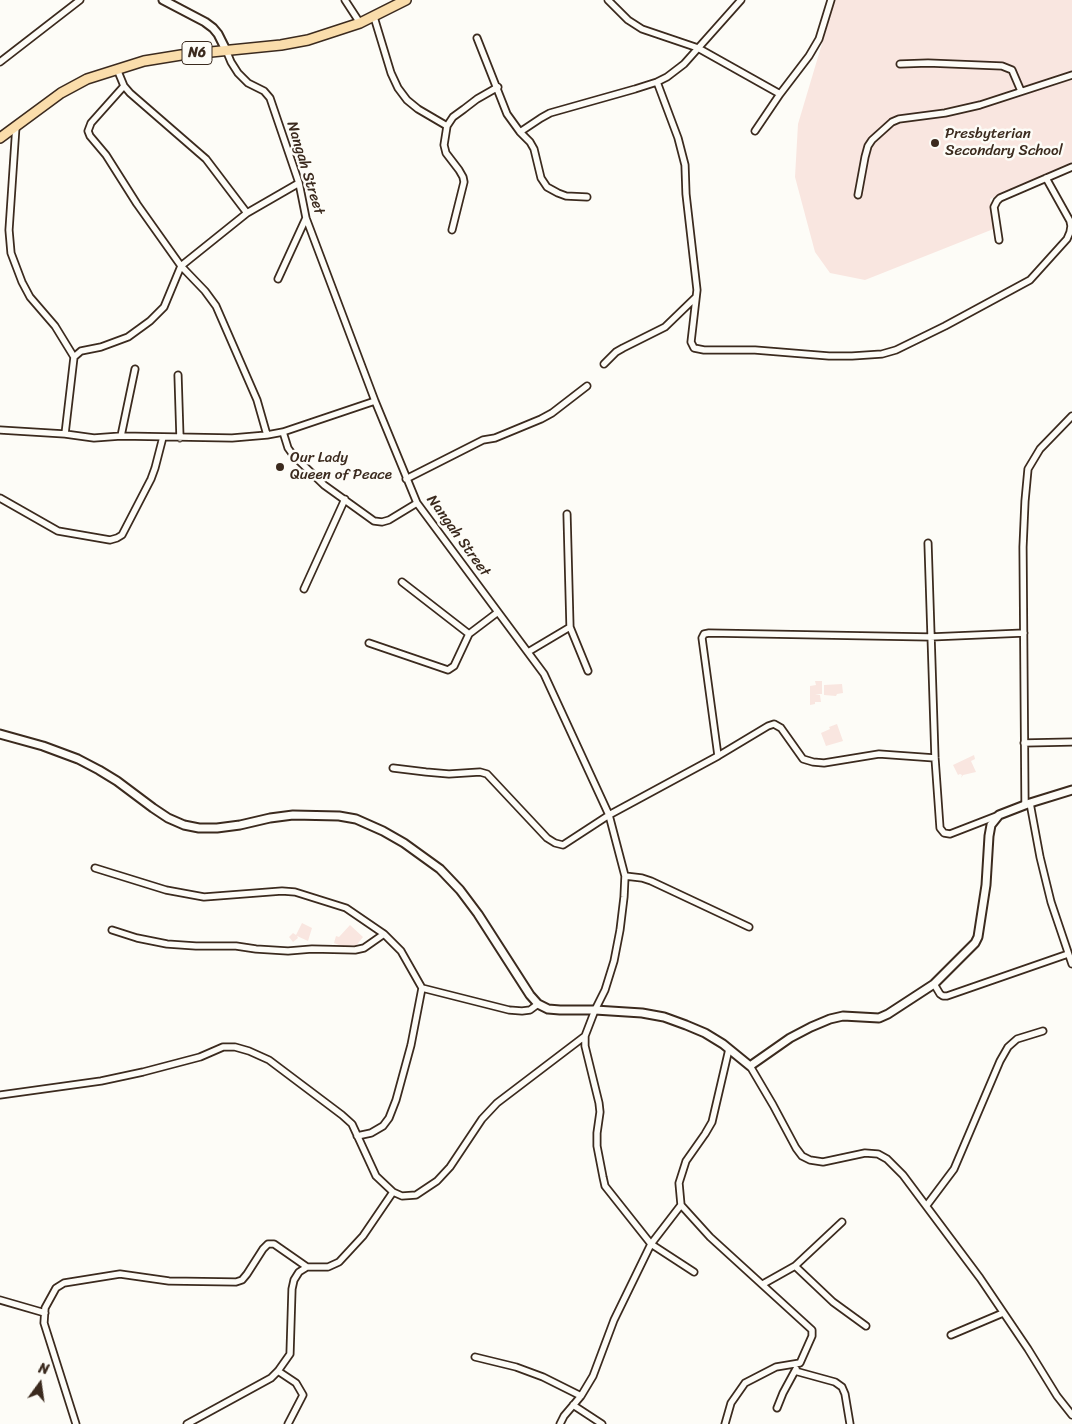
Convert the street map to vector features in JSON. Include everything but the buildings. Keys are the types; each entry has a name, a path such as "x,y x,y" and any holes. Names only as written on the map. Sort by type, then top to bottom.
{"highway":[{"name":"N6","path":"0,137 61,93 87,79 144,61 181,55 281,45 308,40 360,23 406,0"}],"street":[{"path":"0,62 80,0"},
{"path":"163,0 213,28 226,50"},
{"path":"345,0 360,23"},
{"path":"608,0 628,20 642,29 698,48 780,94"},
{"path":"520,132 550,113 667,78 684,64 741,0"},
{"path":"755,131 819,39 831,0"},
{"path":"374,17 391,73 398,88 407,100 418,109 447,126"},
{"path":"477,38 498,87 507,114 534,149 541,178 547,187 566,196 587,197"},
{"name":"Nangah Street","path":"226,50 238,73 248,83 264,91 270,98 299,183 306,218 375,402 417,503 544,674 608,815 625,876 620,930 614,961 605,990 585,1036"},
{"path":"900,64 928,63 1002,66 1012,70 1021,91"},
{"path":"117,69 124,86 206,159 247,213"},
{"path":"858,195 864,157 868,146 892,122 898,119 945,113 980,105 1072,75"},
{"path":"657,82 678,138 685,165 695,268 696,297 690,342 694,348 844,356 882,354 896,350 1030,280 1067,239 1070,232 1070,222 1046,178"},
{"path":"124,86 90,123 88,131 90,136 106,155 137,204 181,266 216,306 257,400 267,435"},
{"path":"452,230 464,182 459,170 446,154 444,145 447,126 453,117 477,99 498,87"},
{"path":"16,126 10,230 11,253 30,297 55,326 74,357 65,434"},
{"path":"1000,240 994,207 997,201 1072,167"},
{"path":"74,357 81,351 128,338 150,321 164,307 181,266 247,213 299,183"},
{"path":"278,279 306,218"},
{"path":"604,364 616,352 665,327 696,297"},
{"path":"121,436 135,369"},
{"path":"178,376 180,438"},
{"path":"406,479 483,440 495,438 541,419 552,413 587,386"},
{"path":"0,430 65,434 94,438 121,436 232,438 283,432 375,402"},
{"path":"1072,416 1040,449 1028,469 1022,547 1024,743 1028,803 1051,902 1072,964"},
{"path":"283,432 292,455 324,485 374,521 382,522 417,503"},
{"path":"0,498 58,531 110,540 117,538 122,535 151,479 163,437"},
{"path":"304,589 345,499"},
{"path":"567,514 570,627 588,671"},
{"path":"928,543 935,758 940,828 944,833 950,834 1028,803 1072,790"},
{"path":"402,582 469,634"},
{"path":"370,643 448,670 454,666 469,634 498,612"},
{"path":"528,652 570,627"},
{"path":"718,756 702,638 704,634 930,637 1024,633"},
{"path":"393,768 449,774 480,772 487,774 547,838 563,845 608,815 774,724 782,728 803,759 812,762 824,763 879,754 935,758"},
{"path":"0,734 43,746 78,759 117,781 168,818 184,825 199,828 218,828 294,815 339,816 356,819 383,831 440,868 478,914 530,996 538,1004 548,1009 595,1010 664,1017 705,1033 750,1066 802,1156 810,1160 823,1162 866,1153 878,1154 887,1159 903,1175 980,1278 1057,1396 1072,1415"},
{"path":"1024,743 1072,742"},
{"path":"750,1066 811,1026 842,1016 879,1018 888,1014 934,984 975,943 981,925 991,825 999,815"},
{"path":"95,868 166,890 204,897 282,891 295,892 346,908 384,934 401,951 422,988 411,1045 396,1100 389,1118 383,1126 370,1134 357,1136"},
{"path":"625,876 651,881 748,928"},
{"path":"112,930 137,938 167,944 236,946 288,951 312,949 354,950 364,948 384,934"},
{"path":"934,984 940,994 947,996 1068,954"},
{"path":"422,988 509,1010 530,1010 538,1004"},
{"path":"927,1206 954,1169 1000,1061 1008,1047 1016,1039 1043,1031"},
{"path":"0,1094 101,1081 200,1057 223,1047 235,1047 269,1060 342,1115 352,1124 376,1176 393,1192 402,1196 416,1195 436,1181 450,1167 482,1119 497,1103 585,1036"},
{"path":"585,1036 585,1046 599,1103 597,1146 605,1186 651,1244 694,1272"},
{"path":"729,1049 712,1122 686,1162 679,1183 681,1205 735,1261 763,1284 812,1330 812,1336 800,1363 777,1408"},
{"path":"187,1424 271,1378 278,1371 290,1354 292,1289 294,1280 299,1272 307,1267 328,1267 339,1262 363,1236 393,1192"},
{"path":"560,1424 593,1376 609,1332 651,1244 681,1205"},
{"path":"763,1284 795,1266 842,1222"},
{"path":"76,1424 44,1322 45,1308 56,1288 64,1283 120,1274 169,1281 236,1282 242,1280 268,1244 274,1244 307,1267"},
{"path":"795,1266 833,1302 866,1326"},
{"path":"0,1300 45,1313"},
{"path":"950,1335 1003,1313"},
{"path":"475,1357 516,1367 543,1377 581,1396"},
{"path":"725,1424 730,1403 745,1383 776,1366 800,1363"},
{"path":"278,1371 296,1383 302,1390 303,1395 288,1424"},
{"path":"795,1371 834,1382 842,1387 850,1424"},
{"path":"573,1406 602,1424"}],"shaded area":[{"name":"Presbyterian Secondary School","path":"835,0 1072,0 1072,162 990,199 996,228 865,280 830,273 815,252 795,177 798,124"},
{"path":"815,681 822,681 822,694 815,694 820,695 821,702 815,702 815,704 810,705 810,686 816,685"},
{"path":"842,684 843,693 836,696 824,695 824,685"},
{"path":"837,724 843,741 826,746 821,733"},
{"path":"974,755 975,759 971,761 976,772 963,775 961,778 962,775 958,775 953,765"},
{"path":"302,923 312,928 308,941 297,936 298,938 293,942 289,937 293,933 296,935"},
{"path":"350,925 363,937 355,947 352,945 349,949 334,943 336,936 339,937"}],"place":[{"name":"Presbyterian Secondary School","path":"935,143"},
{"name":"Our Lady Queen of Peace","path":"280,467"}]}
